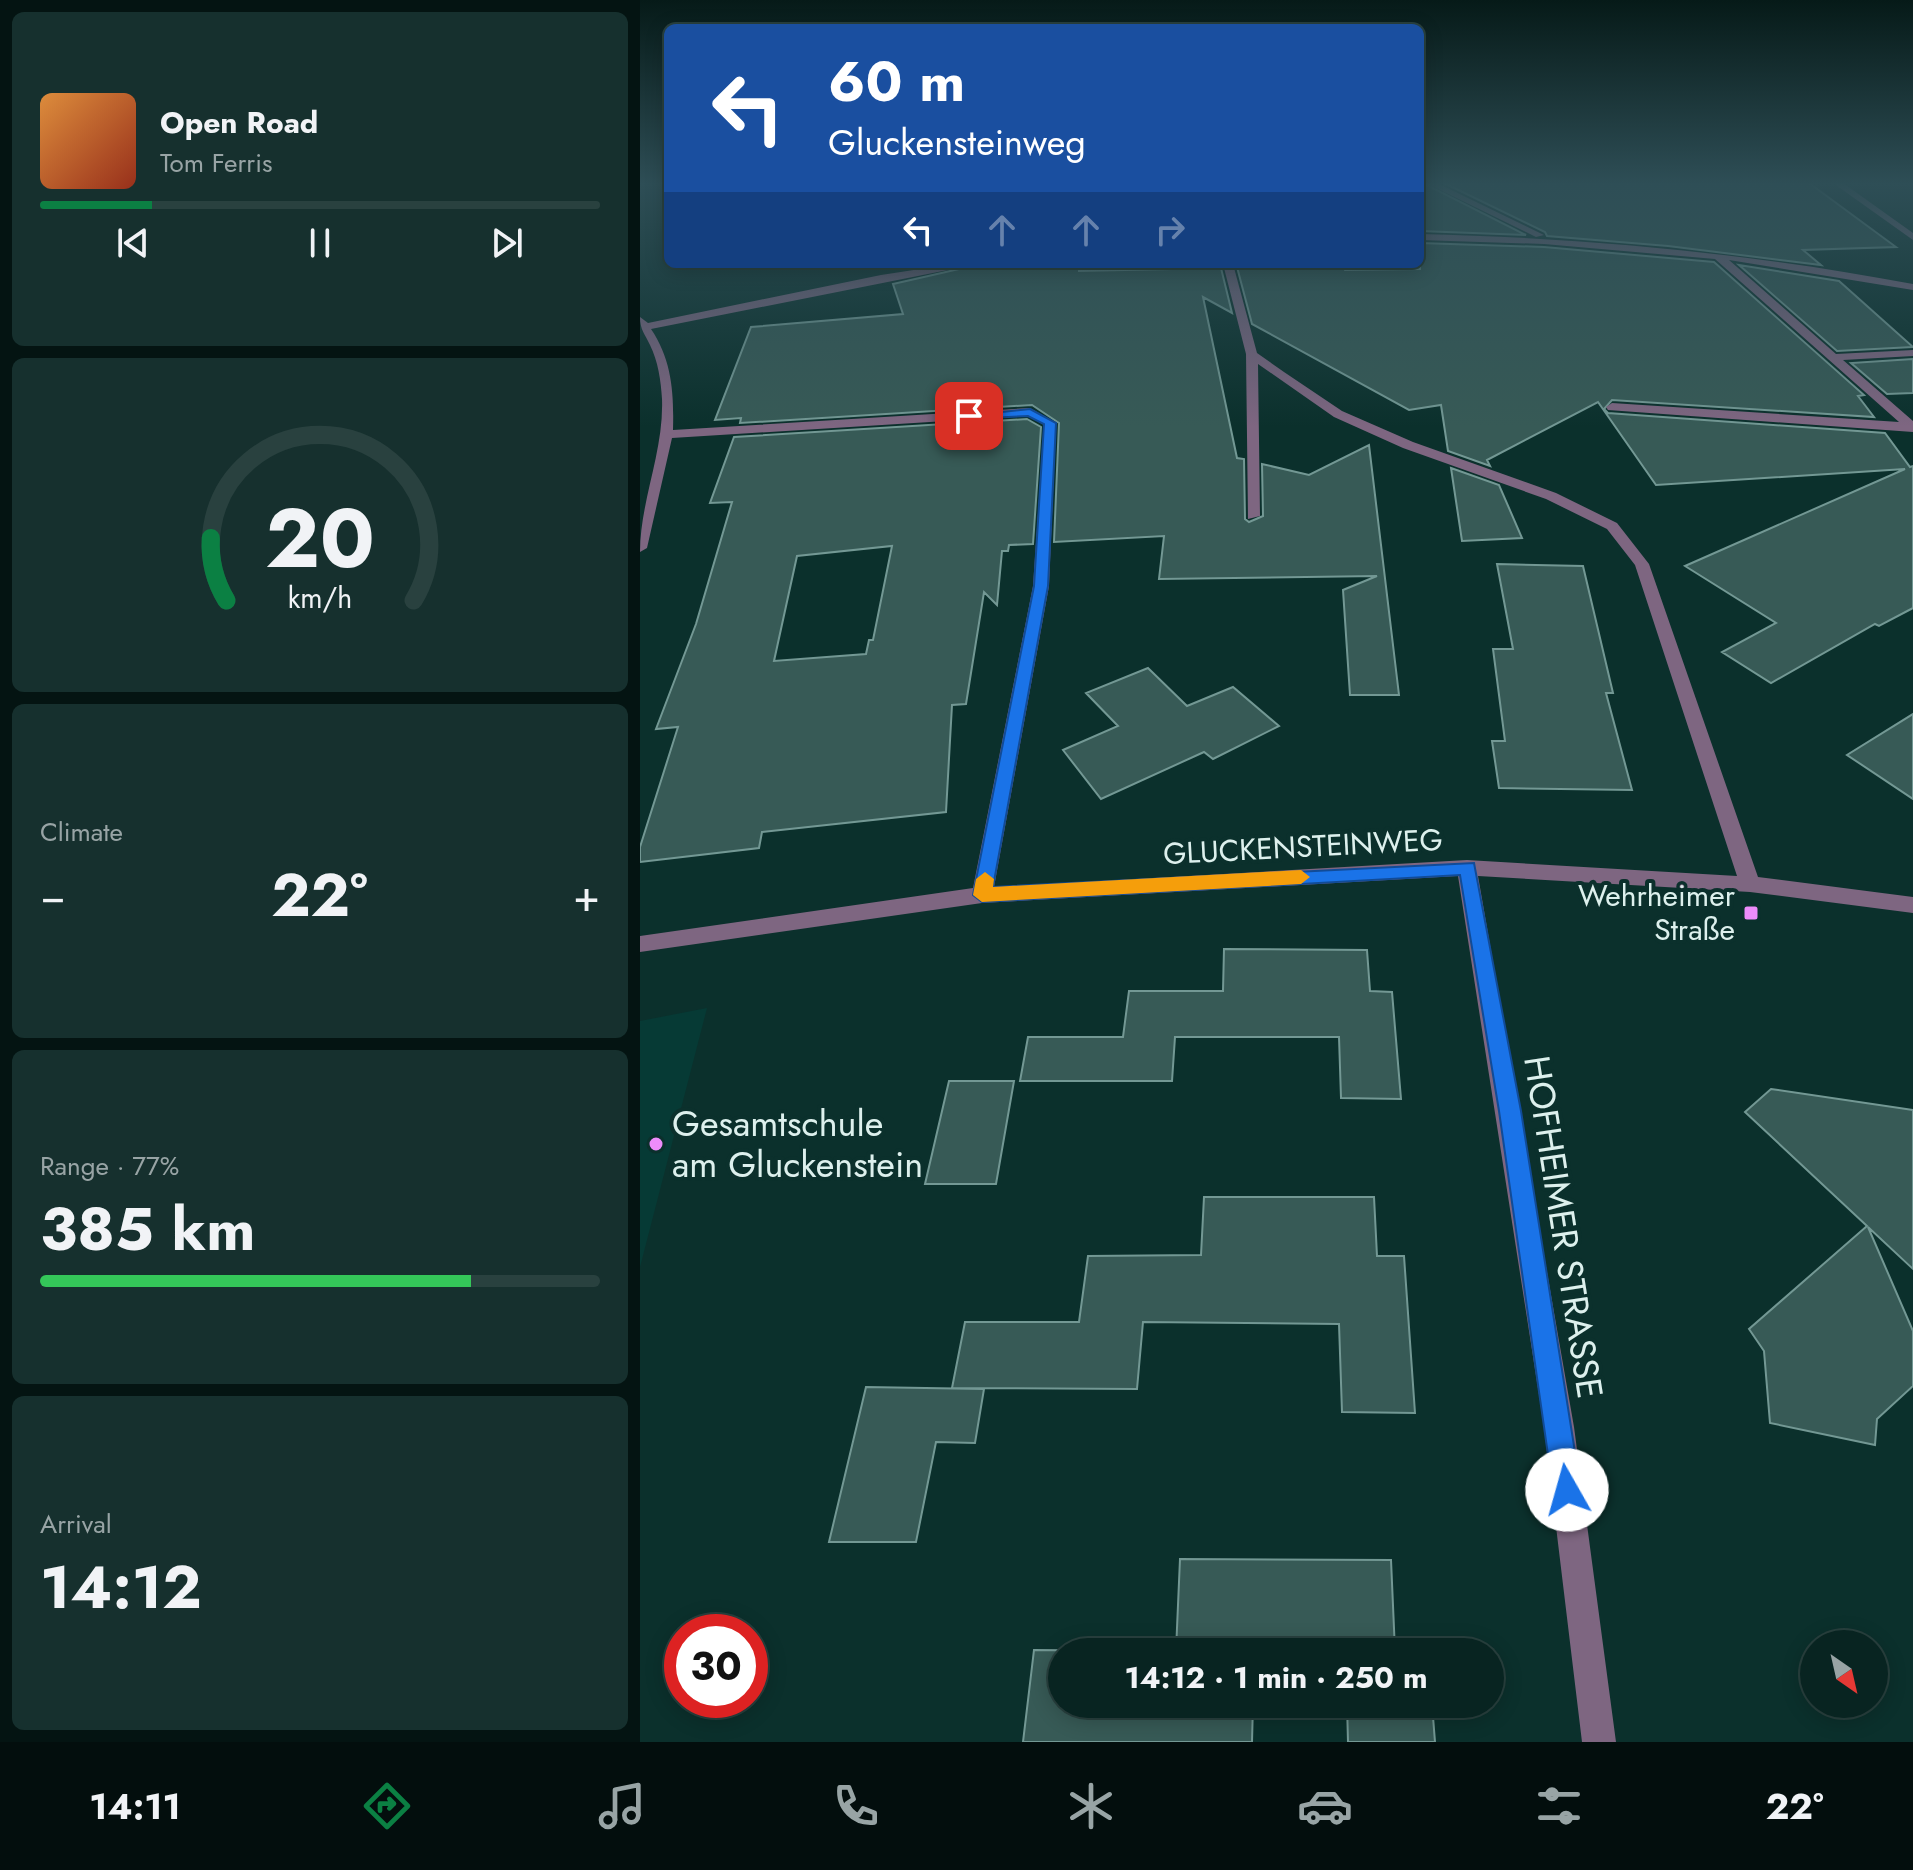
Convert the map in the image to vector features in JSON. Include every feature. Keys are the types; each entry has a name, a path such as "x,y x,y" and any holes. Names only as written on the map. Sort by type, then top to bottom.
{"street":[{"path":"1728,264 1913,427"},
{"path":"1772,264 1913,287"},
{"path":"640,548 668,434 667,379 643,323 947,268"},
{"path":"1229,268 1252,354 1253,516"},
{"path":"1900,284 1913,277"},
{"path":"1836,357 1913,353"},
{"path":"1252,354 1338,414 1408,445 1551,496 1612,526 1642,564 1750,884"},
{"path":"1612,407 1913,427"},
{"path":"668,434 1030,412 1050,423 1041,586 982,895"},
{"name":"GLUCKENSTEINWEG","path":"640,944 982,895 1467,868 1750,884 1913,905"},
{"name":"HOFHEIMER STRASSE","path":"1467,868 1510,1111 1559,1427 1599,1742"}],"shaded area":[{"name":"Gesamtschule am Gluckenstein","path":"707,1008 640,1267 640,1021"}],"building":[{"path":"1424,264 1717,264 1864,395 1858,396 1874,417 1612,400 1604,409 1608,413 1885,433 1910,467 1913,466 1913,608 1879,626 1875,624 1771,683 1722,652 1776,623 1685,566 1905,469 1656,485 1598,402 1487,460 1490,466 1448,451 1441,405 1409,410 1252,324 1237,268 1424,268"},
{"path":"1739,265 1839,281 1913,347 1837,351"},
{"path":"963,268 1079,268 1079,271 1221,268 1232,313 1203,297 1237,458 1244,459 1245,519 1249,522 1263,516 1262,464 1309,475 1369,445 1399,695 1350,695 1343,590 1377,576 1159,579 1164,536 1054,542 1059,423 1032,405 740,423 741,418 715,420 751,327 903,314 893,284"},
{"path":"1913,359 1913,393 1887,394 1851,363"},
{"path":"1027,419 1041,427 1033,544 1009,545 1008,551 1002,551 997,605 984,592 966,704 952,705 946,812 762,832 759,848 640,862 640,847 678,727 656,729 696,624 732,502 710,503 734,437","holes":["892,546 873,640 869,640 866,654 774,661 797,556"]},
{"path":"1451,468 1499,485 1522,538 1462,541"},
{"path":"1497,564 1583,566 1613,693 1606,693 1632,790 1499,788 1492,741 1505,741 1493,649 1513,649"},
{"path":"1148,668 1187,706 1233,687 1279,726 1213,759 1204,752 1101,799 1063,750 1118,726 1086,693"},
{"path":"1913,714 1913,799 1847,755"},
{"path":"1224,949 1367,950 1370,991 1392,992 1401,1099 1341,1098 1339,1037 1175,1037 1172,1081 1020,1081 1028,1037 1123,1037 1129,991 1223,991"},
{"path":"949,1081 1014,1081 996,1184 925,1184"},
{"path":"1771,1089 1913,1110 1913,1269 1868,1227 1913,1331 1913,1386 1877,1419 1875,1445 1770,1423 1764,1351 1749,1329 1867,1226 1745,1112"},
{"path":"1204,1197 1374,1197 1377,1256 1404,1256 1415,1413 1342,1412 1339,1324 1143,1322 1137,1389 952,1388 965,1322 1079,1322 1088,1256 1201,1255"},
{"path":"866,1387 984,1389 975,1443 936,1442 916,1542 829,1542"},
{"path":"1180,1559 1391,1560 1394,1638 1177,1638"},
{"path":"1034,1650 1048,1650 1048,1718 1253,1718 1252,1742 1023,1742"},
{"path":"1347,1718 1433,1718 1435,1742 1348,1742"}],"slow traffic":[{"path":"985,879 982,895 1301,877"}],"place":[{"name":"Wehrheimer Straße","path":"1751,913"},
{"name":"Gesamtschule am Gluckenstein","path":"656,1144"}],"route":[{"path":"969,416 1030,412 1050,423 1041,586 982,895 1467,868 1510,1111 1567,1490"}]}
